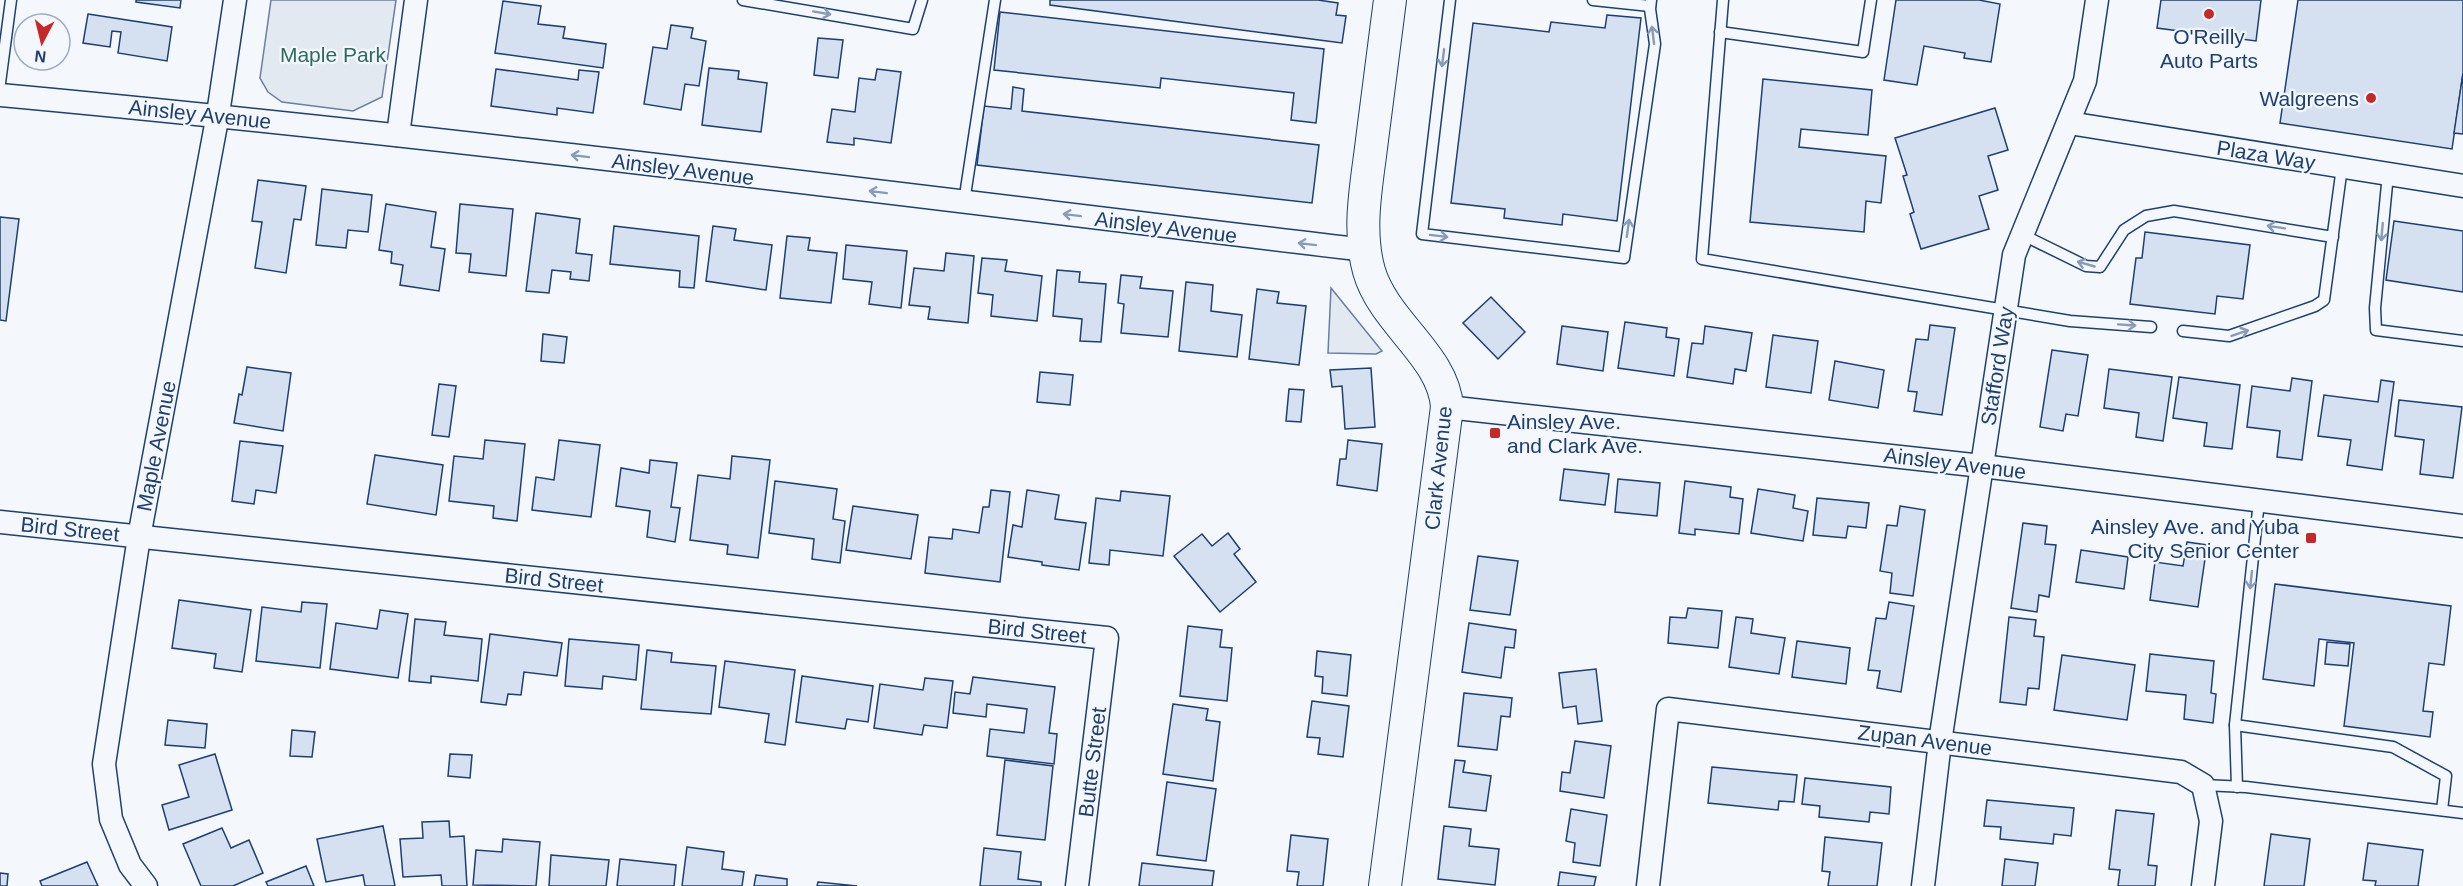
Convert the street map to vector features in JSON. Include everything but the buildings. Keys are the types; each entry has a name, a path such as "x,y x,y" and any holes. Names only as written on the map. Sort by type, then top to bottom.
{"street":[{"name":"Maple Avenue","path":"146,886 130,865 111,819 105,764 139,537 218,114 235,0"},
{"path":"398,135 416,0"},
{"name":"Clark Avenue","path":"1385,886 1447,406 1443,382 1377,292 1369,271 1365,250 1364,206 1390,0"},
{"name":"Stafford Way","path":"1923,886 1940,742 2014,255 2085,81 2097,0"},
{"name":"Ainsley Avenue","path":"0,95 218,114 1365,250"},
{"name":"Plaza Way","path":"2069,123 2463,186"},
{"name":"Ainsley Avenue","path":"1447,406 1982,466 2463,526"},
{"name":"Bird Street","path":"0,522 1107,638"},
{"name":"Butte Street","path":"1077,886 1107,638"},
{"name":"Zupan Avenue","path":"1647,886 1668,709 2181,772 2203,785"},
{"path":"2203,785 2211,821 2203,886"}],"lane":[{"path":"0,83 11,0"},
{"path":"743,0 913,29 922,0"},
{"path":"964,202 995,0"},
{"path":"1450,0 1422,234 1624,258 1655,44 1651,3 1593,0"},
{"path":"1723,0 1702,259 2070,321 2151,327"},
{"path":"1720,32 1863,52 1871,0"},
{"path":"2183,331 2229,336 2315,306 2324,300 2342,167"},
{"path":"2388,174 2375,308 2376,330 2463,340"},
{"path":"2023,235 2086,266 2100,267 2124,230 2146,216 2174,211 2333,237"},
{"path":"2237,787 2235,725 2259,501"},
{"path":"2235,725 2393,747 2446,776 2442,810"},
{"path":"2203,785 2463,813"}],"green space":[{"name":"Maple Park","path":"271,0 396,0 382,97 353,111 282,102 268,92 260,78"},
{"path":"1331,288 1382,351 1376,354 1328,353"}],"place":[{"name":"O'Reilly Auto Parts","path":"2209,14"},
{"name":"Walgreens","path":"2371,98"},
{"name":"Ainsley Ave. and Clark Ave.","path":"1495,433"},
{"name":"Ainsley Ave. and Yuba City Senior Center","path":"2311,538"}]}
